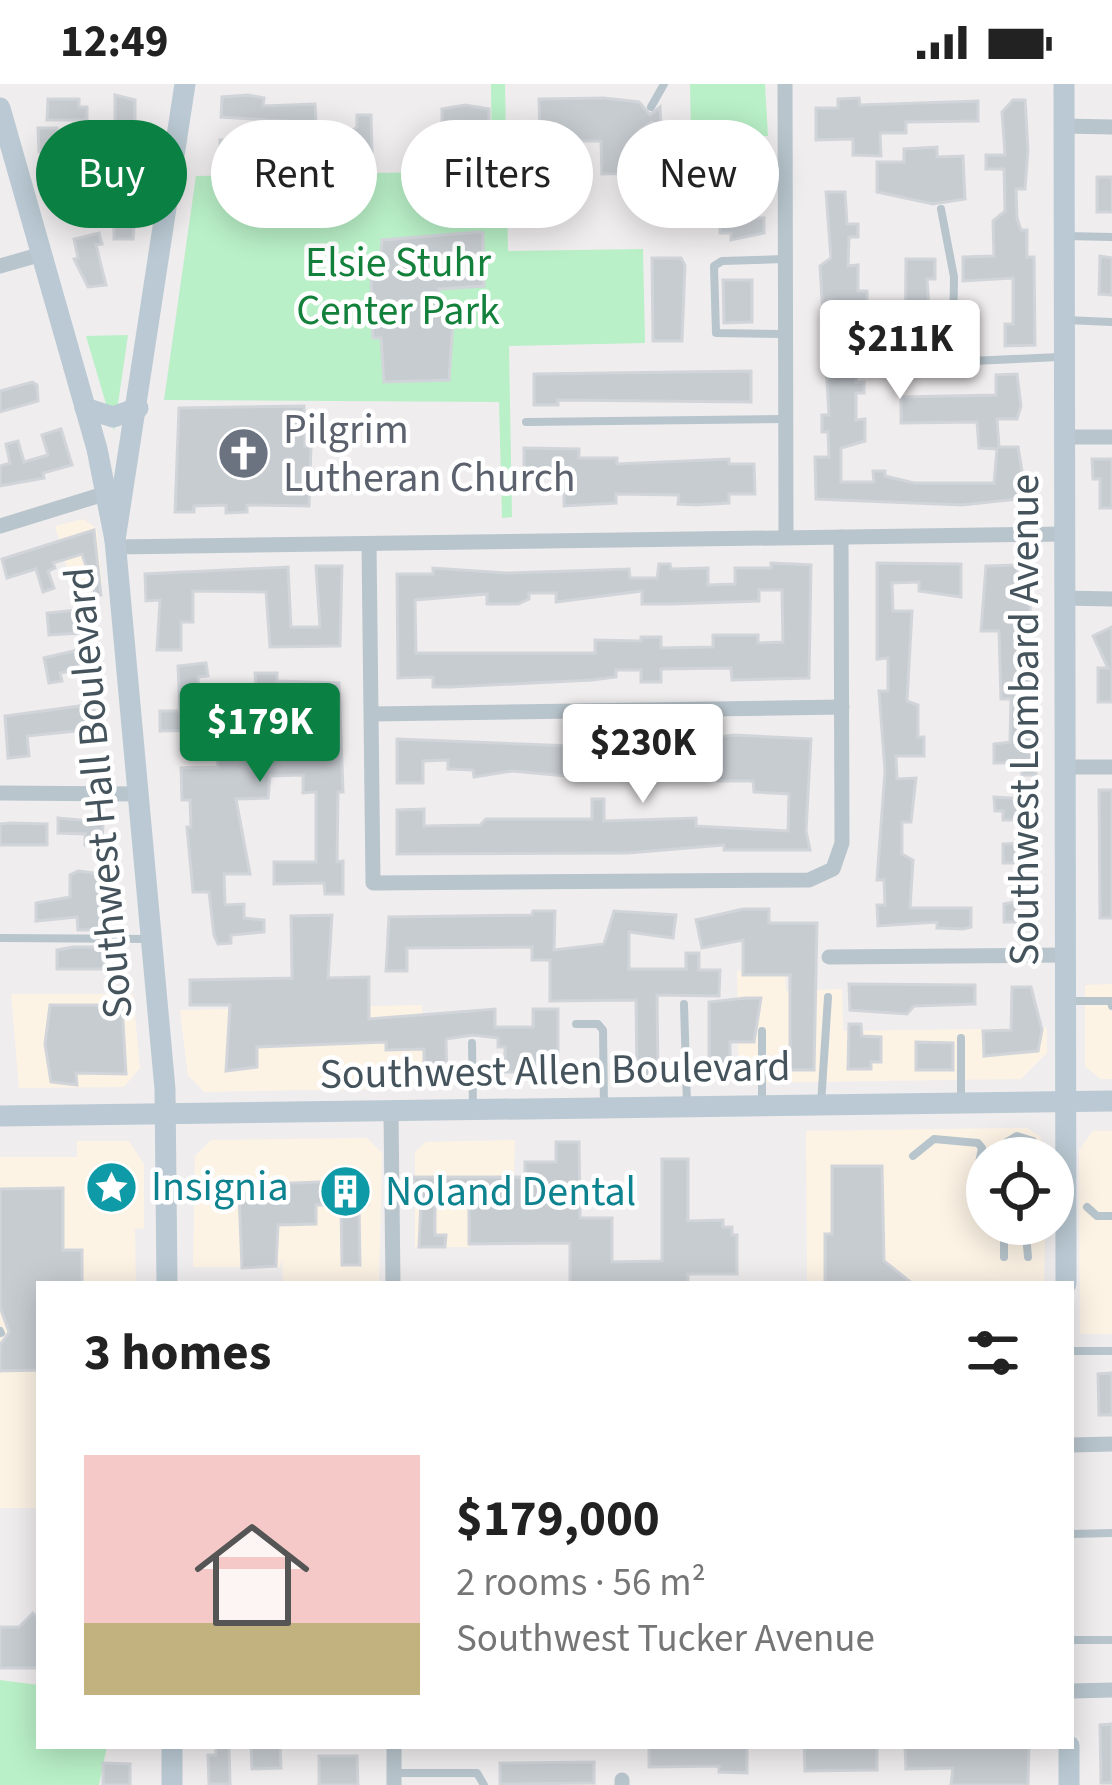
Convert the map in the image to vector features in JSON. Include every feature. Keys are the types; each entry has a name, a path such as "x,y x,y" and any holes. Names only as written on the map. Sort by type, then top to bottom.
{"main road":[{"name":"Southwest Hall Boulevard","path":"167,1281 166,1116 115,543 185,84"},
{"name":"Southwest Lombard Avenue","path":"1064,84 1066,1281"},
{"path":"0,108 85,408 115,543"},
{"path":"85,408 113,417 138,408"},
{"name":"Southwest Allen Boulevard","path":"0,1116 1112,1101"},
{"path":"172,1749 172,1785"},
{"path":"1069,1749 1069,1785"}],"street":[{"path":"785,84 786,537"},
{"path":"1064,126 1112,127"},
{"path":"0,266 42,254"},
{"path":"1064,437 1112,437"},
{"path":"0,526 104,494"},
{"path":"115,543 1063,534"},
{"path":"369,544 373,883 809,880 833,869 842,843 841,537"},
{"path":"1064,598 1112,599"},
{"path":"372,714 842,707"},
{"path":"1063,767 1112,767"},
{"path":"0,793 137,794"},
{"path":"829,957 1063,955"},
{"path":"391,1113 393,1281"},
{"path":"1074,1444 1112,1444"},
{"path":"1074,1691 1112,1690"}],"lane":[{"path":"651,107 664,84"},
{"path":"941,209 954,277 953,340 959,355 967,358"},
{"path":"1064,236 1112,237"},
{"path":"785,259 716,263 714,329 720,336 785,334"},
{"path":"1064,320 1112,322"},
{"path":"906,364 1064,357"},
{"path":"526,422 785,419"},
{"path":"0,938 152,939"},
{"path":"821,1105 827,997"},
{"path":"1064,1001 1111,1001 1112,1006"},
{"path":"684,1004 688,1108"},
{"path":"576,1024 598,1024 604,1030 604,1109"},
{"path":"762,1031 762,1106"},
{"path":"961,1038 961,1104"},
{"path":"472,1043 473,1112"},
{"path":"913,1156 934,1139 966,1142"},
{"path":"1087,1208 1097,1216 1112,1216"},
{"path":"1004,1245 1004,1257"},
{"path":"1028,1245 1028,1257"},
{"path":"1074,1351 1112,1351"},
{"path":"1074,1534 1112,1534"},
{"path":"1074,1640 1112,1640"},
{"path":"394,1779 477,1773 484,1785"}],"shaded area":[{"path":"84,519 97,529 102,585 74,593 55,526"},
{"path":"785,970 786,991 842,989 843,1031 1047,1028 1047,1053 1021,1079 739,1083 737,971"},
{"path":"1112,984 1112,1079 1100,1079 1085,1066 1085,985"},
{"path":"11,994 133,994 140,1068 124,1087 19,1088"},
{"path":"422,1005 423,1088 204,1092 188,1075 180,1010"},
{"path":"1027,1128 1041,1137 966,1137 966,1245 1045,1245 1044,1281 807,1281 806,1131"},
{"path":"1093,1131 1112,1131 1112,1334 1080,1334 1079,1150"},
{"path":"367,1138 382,1153 379,1281 283,1281 282,1259 280,1267 193,1267 195,1156 211,1140"},
{"path":"515,1140 513,1202 471,1202 470,1247 415,1247 415,1152 426,1142"},
{"path":"77,1141 129,1141 144,1164 144,1228 135,1229 136,1281 36,1281 36,1508 0,1508 0,1157 77,1157"}],"green space":[{"name":"Elsie Stuhr Center Park","path":"491,84 505,84 506,120 491,120"},
{"path":"690,84 765,84 767,120 691,120"},
{"name":"Elsie Stuhr Center Park","path":"377,173 401,173 401,228 508,228 508,251 643,249 645,343 509,346 512,517 502,518 499,402 164,400 196,176 211,176 211,228 377,228"},
{"path":"128,335 114,431 86,336"},
{"path":"0,1680 36,1685 36,1749 106,1749 99,1785 0,1785"}],"building":[{"path":"115,95 135,100 135,120 115,120"},
{"path":"222,97 264,98 263,106 315,104 316,120 221,117"},
{"path":"859,98 860,105 978,101 978,121 906,122 906,133 880,133 881,156 853,155 853,139 816,140 816,108 838,108 838,99"},
{"path":"48,99 79,99 79,107 87,107 87,120 47,120"},
{"path":"539,99 639,102 650,115 660,107 661,120 617,120 617,174 602,174 601,141 593,141 593,120 540,120"},
{"path":"1013,100 1025,100 1028,150 1025,189 1016,189 1017,218 1021,230 1027,230 1027,257 1034,257 1035,345 1005,346 1005,324 1013,324 1013,278 963,281 963,257 994,256 993,221 1005,211 1004,169 986,169 986,155 1005,155 1002,112"},
{"path":"465,105 489,109 489,120 442,120 442,109"},
{"path":"937,147 937,157 963,156 965,199 933,204 877,192 877,162 904,162 904,149"},
{"path":"1097,177 1112,177 1112,212 1097,212"},
{"path":"826,192 845,192 847,224 858,224 858,237 849,237 848,266 858,265 858,291 867,291 867,319 842,319 842,354 856,354 856,382 864,382 864,393 856,393 856,420 865,419 865,441 841,448 841,482 874,482 873,471 885,471 885,476 914,483 994,483 997,449 979,448 977,422 901,423 901,397 996,395 996,375 1017,374 1021,406 1017,419 997,419 999,447 1018,447 1023,477 1037,477 1037,497 962,505 816,499 815,457 829,457 828,432 822,432 822,415 829,415 820,266 831,258"},
{"path":"114,228 134,228 133,239 114,239"},
{"path":"720,228 764,228 764,233 731,240 731,233 720,233"},
{"path":"99,233 102,244 96,245 106,285 88,287 74,259 78,258 74,239"},
{"path":"483,233 484,286 439,289 439,313 453,321 449,380 384,382 381,338 373,338 371,268 380,268 382,240"},
{"path":"1100,256 1112,258 1112,295 1099,294"},
{"path":"652,258 681,258 685,265 682,341 653,341"},
{"path":"906,259 935,259 935,279 927,279 932,351 905,351"},
{"path":"723,280 752,280 752,322 724,323"},
{"path":"751,371 751,402 558,400 558,405 534,405 534,374"},
{"path":"32,382 37,385 38,401 0,412 0,391"},
{"name":"Pilgrim Lutheran Church","path":"304,406 305,446 311,446 309,506 247,505 247,512 226,513 226,505 194,506 194,512 175,512 179,408"},
{"path":"61,429 72,465 43,473 44,478 0,486 0,466 10,463 6,444 18,441 24,462 48,455 42,435"},
{"path":"524,448 579,449 579,458 617,458 617,464 729,459 729,464 754,464 755,494 729,494 729,503 696,505 678,504 679,495 616,494 616,503 564,506 564,476 524,476"},
{"path":"1092,459 1112,459 1112,508 1100,508 1100,479 1093,479"},
{"path":"94,530 101,595 96,596 82,554 53,563 55,568 48,571 54,588 43,592 36,569 7,578 2,559"},
{"path":"771,563 811,565 809,678 732,680 731,668 661,669 661,682 641,682 641,670 616,670 616,677 592,680 451,687 433,687 433,677 398,678 397,574 433,574 433,568 506,573 629,569 630,578 657,578 659,564 670,564 671,569 708,568 708,585 735,584 735,568 771,568","holes":["759,590 782,590 783,642 758,643 758,635 713,635 713,647 661,648 661,637 641,637 641,641 595,640 595,653 416,653 415,600 487,594 487,604 518,604 529,599 529,593 556,593 556,602 642,591 642,604 671,604 759,601"]},
{"path":"877,563 961,564 961,597 919,591 919,582 892,583 893,611 912,611 907,701 918,705 918,737 924,737 924,756 896,756 897,779 916,778 911,822 902,822 902,854 913,860 910,908 971,908 971,927 963,929 937,928 937,922 878,926 877,905 885,905 884,880 877,880 885,771 879,691 888,691 888,658 877,659"},
{"path":"1017,565 1018,597 1028,597 1030,605 1030,742 1036,742 1036,775 1022,775 1021,763 994,763 994,744 1010,742 1011,699 1001,699 999,631 981,631 986,566"},
{"path":"316,566 342,566 340,646 270,647 266,592 193,591 193,622 181,622 181,650 157,650 160,600 146,601 145,574 288,567 291,627 320,627"},
{"path":"79,610 81,633 49,635 47,613"},
{"path":"1112,627 1112,702 1098,702 1098,668 1108,668 1093,636"},
{"path":"82,649 88,664 84,669 60,673 62,681 49,683 44,658"},
{"path":"206,663 208,676 198,677 199,711 230,710 230,739 260,738 255,673 277,673 277,681 339,683 343,792 338,792 337,862 343,861 343,894 325,894 324,883 274,884 274,862 316,862 316,792 303,793 303,775 270,776 268,798 236,799 250,874 224,874 225,905 244,904 244,918 264,920 264,932 231,935 231,943 218,944 214,935 209,892 193,892 187,827 191,827 190,800 182,800 181,768 218,767 217,730 160,731 160,711 180,711 178,666","holes":["278,704 303,704 303,754 280,754"]},
{"path":"94,704 95,722 86,730 27,736 29,756 8,758 5,716"},
{"path":"733,735 811,739 806,831 810,850 724,850 724,845 628,853 397,854 397,810 424,809 424,826 480,825 486,819 592,819 592,799 604,799 604,821 696,818 696,826 788,831 789,794 754,792 753,781 718,781 718,771 650,772 650,764 608,763 608,769 596,769 595,742 678,743"},
{"path":"397,739 572,746 578,777 512,771 474,777 473,770 448,769 448,760 423,761 423,783 397,783"},
{"path":"1099,790 1112,790 1112,918 1100,918"},
{"path":"994,797 1025,799 1022,820 1003,820 1003,811 995,811"},
{"path":"58,818 103,822 102,846 85,845 85,834 58,833"},
{"path":"0,824 47,824 47,845 0,845"},
{"path":"1033,843 1036,873 1023,873 1023,863 1003,863 1003,844"},
{"path":"78,871 111,875 111,887 101,894 105,930 78,930 77,917 36,921 36,903 70,897 70,875"},
{"path":"1030,899 1030,922 1004,922 1004,904"},
{"path":"743,909 769,909 769,923 817,923 814,1070 790,1070 790,975 743,975 743,940 702,948 696,920"},
{"path":"533,911 555,911 554,950 604,944 614,911 676,915 673,938 629,932 629,969 686,969 686,953 699,953 699,970 720,970 719,996 657,995 658,1077 637,1078 636,1000 550,1001 550,960 532,960 532,947 407,948 407,971 386,971 389,917 532,915"},
{"path":"332,915 328,978 369,977 369,1019 495,1009 495,1027 533,1027 533,1009 558,1009 558,1083 533,1084 533,1072 505,1072 505,1047 498,1047 498,1038 473,1035 446,1039 447,1084 424,1084 424,1049 386,1050 386,1042 257,1047 257,1067 226,1071 230,1005 190,1005 190,980 292,978 291,916"},
{"path":"104,947 104,969 57,969 57,950"},
{"path":"849,984 975,985 975,1004 914,1006 907,1014 850,1010"},
{"path":"1012,987 1031,987 1042,1030 1038,1051 984,1056 983,1031 1011,1030"},
{"path":"761,998 754,1042 730,1042 730,1076 709,1076 709,1002"},
{"path":"50,1005 122,1005 126,1074 76,1073 77,1085 51,1082 45,1044"},
{"path":"849,1024 861,1024 862,1036 881,1037 881,1062 871,1062 871,1069 848,1069"},
{"path":"916,1042 953,1043 953,1070 916,1070"},
{"path":"556,1142 579,1142 580,1218 612,1218 612,1262 662,1261 662,1159 688,1159 688,1221 723,1220 723,1227 732,1227 732,1235 737,1235 737,1274 688,1274 688,1281 570,1281 570,1243 469,1244 469,1200 435,1200 435,1235 446,1235 445,1247 419,1247 421,1200 414,1200 414,1177 525,1177 525,1162 556,1162"},
{"path":"832,1166 882,1166 884,1261 909,1281 825,1281 825,1234 832,1234"},
{"path":"367,1180 368,1204 359,1205 360,1265 342,1265 341,1205 316,1205 316,1224 278,1225 276,1266 242,1268 239,1194 270,1190 270,1184"},
{"path":"63,1188 63,1250 82,1250 82,1281 36,1281 36,1370 0,1371 0,1345 9,1332 0,1307 0,1189"},
{"path":"1112,1373 1112,1415 1099,1415 1098,1374"},
{"path":"33,1613 36,1616 36,1668 0,1668 0,1627 19,1627"},
{"path":"1112,1724 1112,1783 1101,1783 1100,1725"},
{"path":"216,1749 229,1749 230,1784 209,1784 208,1755 216,1755"},
{"path":"251,1749 280,1749 281,1768 252,1769"},
{"path":"649,1749 747,1749 747,1773 719,1772 719,1766 649,1767"},
{"path":"804,1749 877,1749 877,1770 805,1771"},
{"path":"905,1749 1029,1749 1028,1785 951,1785 953,1768 906,1769"},
{"path":"319,1756 357,1756 358,1785 319,1785"},
{"path":"594,1762 594,1783 500,1784 500,1763"},
{"path":"103,1763 130,1764 130,1785 103,1785"}],"place":[{"name":"Pilgrim Lutheran Church","path":"244,454"},
{"name":"Insignia","path":"112,1187"},
{"name":"Noland Dental","path":"346,1192"}]}
